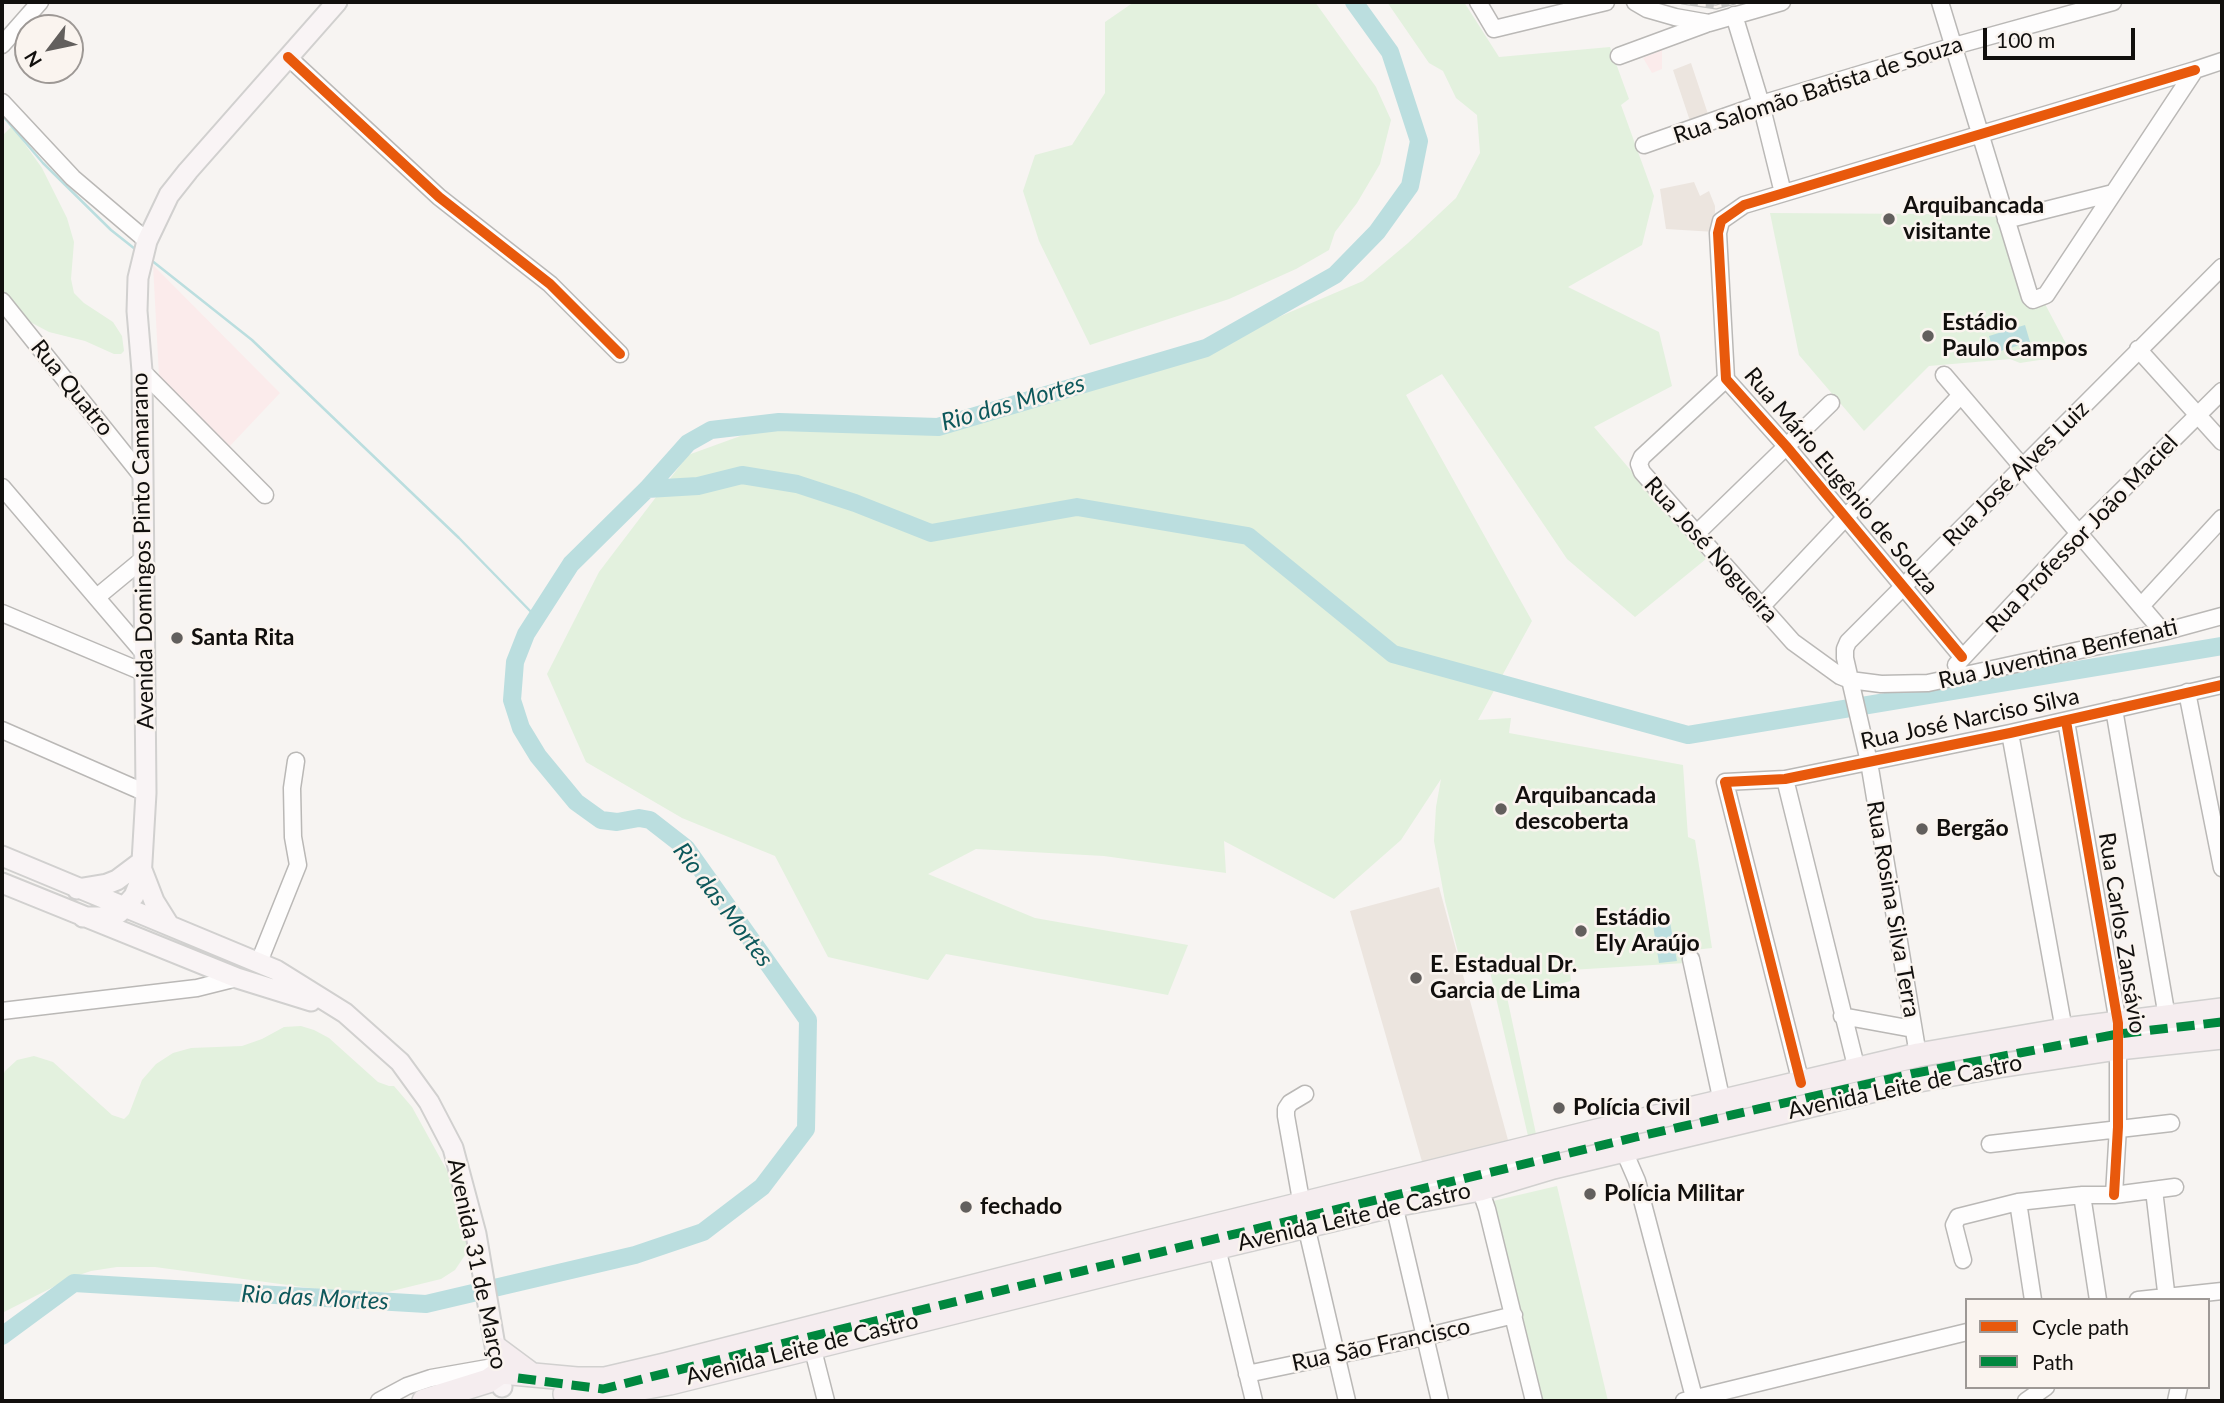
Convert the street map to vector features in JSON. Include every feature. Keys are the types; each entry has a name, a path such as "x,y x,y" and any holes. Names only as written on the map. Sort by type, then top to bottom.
{"highway":[{"name":"Avenida Leite de Castro","path":"504,1368 572,1398 622,1393 807,1338 1304,1216 1475,1176 1553,1167 1722,1102 1801,1083 1857,1070 1998,1066 2118,1035 2166,1017 2222,1010"},
{"name":"Avenida Leite de Castro","path":"1615,1141 1912,1070 2064,1030 2118,1035 2222,1037"},
{"name":"Avenida Leite de Castro","path":"424,1401 504,1368 577,1379 605,1378 807,1338 1217,1248 1304,1216"}],"main road":[{"name":"Avenida Domingos Pinto Camarano","path":"141,866 146,793 142,371 138,278 147,241 169,195 187,171 337,2"},
{"name":"Avenida 31 de Março","path":"2,856 276,970 345,1013 400,1062 429,1102 453,1148 476,1234 504,1368"},
{"path":"76,889 107,884 141,866"},
{"path":"83,917 104,917 125,908 141,879 141,866"},
{"path":"141,866 154,901 175,927 172,953"},
{"name":"Avenida 31 de Março","path":"2,883 237,978 345,1013"},
{"path":"237,978 254,960"}],"street":[{"path":"2,45 40,2"},
{"path":"1478,2 1494,29 1606,2"},
{"path":"1635,2 1647,9 1675,17 1709,23"},
{"path":"1619,56 1709,23 1782,2"},
{"path":"1940,2 2033,300 2046,295 2195,70"},
{"name":"Rua Salomão Batista de Souza","path":"1644,145 1761,104 2113,2"},
{"path":"1734,15 1761,104 1783,193 2222,61"},
{"path":"288,57 439,197 550,284 620,354"},
{"path":"2,102 73,178 147,241"},
{"name":"Rua Mário Eugênio de Souza","path":"1783,193 1744,205 1721,221 1718,233 1726,379 1786,446 1962,657"},
{"path":"2006,220 2113,193"},
{"name":"Rua José Alves Luiz","path":"1852,688 1845,658 1848,642 2222,267"},
{"name":"Rua Quatro","path":"2,301 142,476"},
{"path":"2138,349 2222,442"},
{"path":"142,371 265,495"},
{"path":"1944,375 2163,632"},
{"name":"Rua José Nogueira","path":"1726,379 1642,457 1639,464 1642,472 1801,650 1852,688"},
{"name":"Rua Professor João Maciel","path":"1946,680 1962,657 2080,532 2222,391"},
{"path":"1762,606 1961,396"},
{"path":"1697,533 1832,402"},
{"path":"2,486 143,652"},
{"path":"2141,606 2222,518"},
{"path":"97,597 143,559"},
{"path":"2,613 145,673"},
{"name":"Rua Juventina Benfenati","path":"1852,688 1946,680 2163,632 2222,616"},
{"name":"Rua José Narciso Silva","path":"1801,1083 1725,782 1785,779 1867,755 2010,733 2222,685"},
{"name":"Rua Rosina Silva Terra","path":"1852,688 1867,755 1913,1029 1912,1070"},
{"path":"2187,692 2217,823 2222,868"},
{"path":"2114,709 2166,1017"},
{"name":"Rua Carlos Zansávio","path":"2066,721 2118,1035 2118,1127 2114,1195"},
{"path":"2,730 146,793"},
{"path":"2010,733 2064,1030"},
{"path":"254,960 298,865 293,837 292,788 296,761"},
{"path":"1785,779 1857,1070"},
{"path":"1691,959 1722,1102"},
{"path":"2,1011 197,988 237,978"},
{"path":"1842,1016 1913,1029"},
{"path":"2118,1035 2222,1022"},
{"path":"1305,1094 1290,1103 1286,1108 1286,1116 1304,1216 1347,1401"},
{"path":"1990,1144 2118,1127 2171,1123"},
{"path":"1615,1141 1637,1181 1691,1400 1965,1332"},
{"path":"1475,1176 1488,1209 1534,1401"},
{"path":"1963,1260 1955,1220 1958,1217 2018,1202 2082,1195 2114,1195 2175,1187"},
{"path":"2154,1190 2165,1298 2222,1291"},
{"path":"1392,1195 1440,1401"},
{"path":"2082,1195 2098,1298"},
{"path":"2018,1202 2033,1298"},
{"path":"1217,1248 1254,1401"},
{"name":"Rua São Francisco","path":"1247,1374 1514,1315"},
{"path":"807,1338 826,1401"},
{"path":"379,1401 407,1386 431,1378 504,1368"},
{"path":"2029,1400 2043,1389"}],"shaded area":[{"path":"1662,50 1662,69 1652,73 1643,58"},
{"path":"1691,63 1708,114 1690,121 1673,70"},
{"path":"1694,182 1700,196 1709,191 1715,206 1715,232 1666,229 1660,189"},
{"path":"153,265 280,393 229,447 159,376"},
{"name":"E. Estadual Dr. Garcia de Lima","path":"1439,887 1511,1151 1425,1172 1350,911"}],"green space":[{"path":"1134,2 1315,2 1376,87 1391,120 1380,164 1357,203 1335,232 1329,250 1296,269 1229,299 1090,345 1039,241 1023,191 1035,155 1072,145 1105,93 1105,22"},
{"path":"1387,2 1464,2 1499,57 1610,47 1629,99 1621,105 1654,196 1642,245 1568,287 1659,332 1672,386 1594,427 1706,559 1635,617 1567,559 1442,374 1406,395 1532,621 1478,720 1511,718 1509,733 1683,765 1688,837 1695,840 1712,948 1685,951 1686,963 1570,970 1571,981 1507,997 1536,1134 1528,1136 1488,963 1462,968 1445,901 1434,841 1441,779 1401,840 1334,899 1224,841 1226,873 1104,856 976,849 928,874 1035,918 1188,945 1168,995 946,954 928,980 828,957 775,856 682,818 586,762 547,674 599,572 688,455 779,422 938,427 1206,348 1363,281 1456,198 1480,153 1477,115 1456,98 1443,71 1429,63"},
{"path":"12,126 42,168 67,218 74,242 71,279 74,293 113,322 122,336 124,351 121,354 49,332 2,307 2,136"},
{"name":"Estádio Paulo Campos","path":"1770,213 1999,217 2025,303 2045,304 2072,355 2020,363 2010,359 1929,366 1864,431 1799,355"},
{"path":"301,1026 329,1038 378,1082 394,1086 412,1107 450,1176 464,1221 467,1238 465,1255 455,1270 441,1279 388,1292 354,1294 155,1267 117,1267 73,1277 2,1313 2,1078 5,1071 17,1060 34,1056 53,1062 112,1115 124,1119 129,1114 142,1080 156,1064 173,1053 191,1048 242,1046 284,1027"},
{"path":"1557,1186 1608,1401 1542,1401 1493,1201"}],"water":[{"path":"2025,325 2030,342 1994,353 1989,336"},
{"path":"1670,922 1677,961 1659,963 1653,925"}],"waterway":[{"name":"Rio das Mortes","path":"2,1336 74,1283 426,1304 635,1255 703,1232 762,1187 806,1129 808,1020 686,848 650,820 601,820 576,802 538,756 521,728 512,700 515,662 526,634 571,564 647,489 688,443 711,430 779,422 938,427 1206,348 1335,275 1377,232 1410,186 1419,141 1390,52 1354,2"},
{"path":"2,115 43,163 111,230 135,249"},
{"path":"151,260 252,340 459,538 536,617"},
{"path":"647,489 698,486 742,475 797,484 931,533 1077,507 1248,536 1393,654 1688,735 2222,646"}],"railway":[{"path":"1682,2 1716,7 1735,2"}],"marked path":[{"path":"518,1378 603,1389 1636,1137 1911,1074 2118,1034 2222,1022"}],"cycle path":[{"path":"288,57 439,197 550,284 620,354"},
{"path":"1962,657 1786,446 1726,379 1718,233 1721,221 1744,205 2195,70"},
{"path":"1801,1083 1725,782 1785,779 2010,733 2222,685"},
{"path":"2066,721 2118,1023 2118,1127 2114,1195"}],"place":[{"name":"Arquibancada visitante","path":"1889,219"},
{"name":"Estádio Paulo Campos","path":"1928,336"},
{"name":"Santa Rita","path":"177,638"},
{"name":"Arquibancada descoberta","path":"1501,809"},
{"name":"Bergão","path":"1922,829"},
{"name":"Estádio Ely Araújo","path":"1581,931"},
{"name":"E. Estadual Dr. Garcia de Lima","path":"1416,978"},
{"name":"Polícia Civil","path":"1559,1108"},
{"name":"Polícia Militar","path":"1590,1194"},
{"name":"fechado","path":"966,1207"}]}
